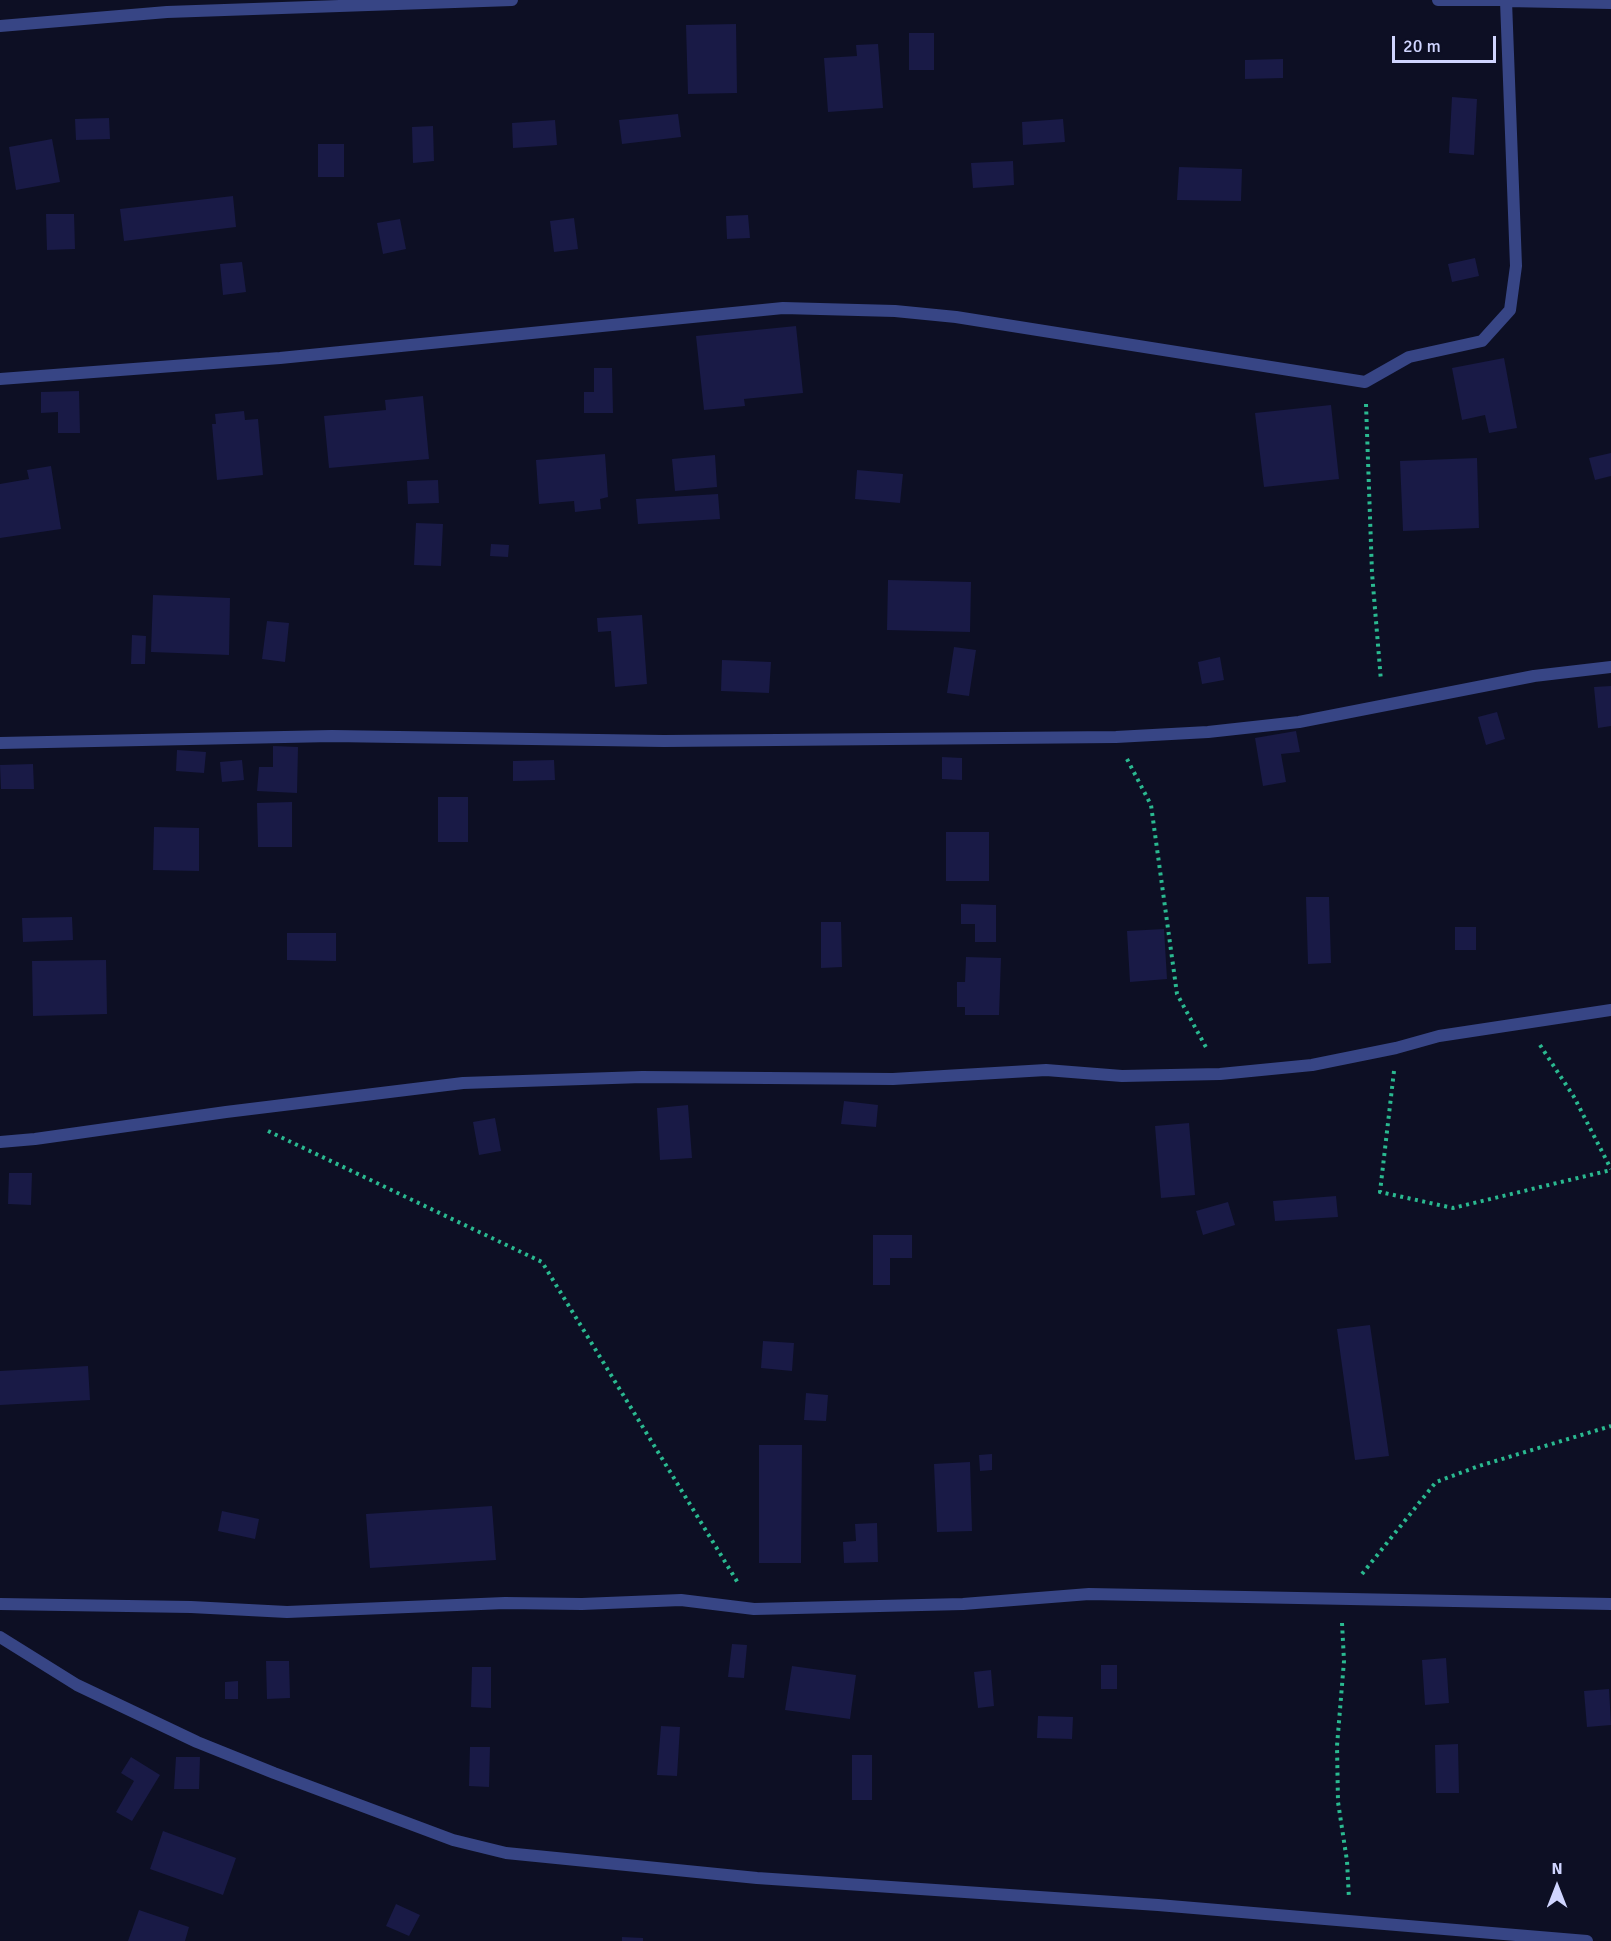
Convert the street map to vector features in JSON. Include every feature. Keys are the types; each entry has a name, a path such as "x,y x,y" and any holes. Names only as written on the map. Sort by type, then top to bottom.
{"street":[{"path":"0,26 167,12 512,0"},
{"path":"1438,0 1611,3"},
{"path":"0,379 280,358 783,308 896,311 956,318 1365,382 1409,357 1482,341 1510,310 1516,266 1506,1"},
{"path":"0,743 332,736 664,741 1116,737 1208,732 1299,723 1534,676 1611,668"},
{"path":"0,1142 463,1083 642,1077 893,1079 1046,1070 1122,1076 1220,1074 1312,1065 1396,1048 1439,1036 1611,1010"},
{"path":"0,1604 191,1606 287,1612 505,1603 582,1604 681,1600 754,1609 963,1604 1089,1594 1611,1604"},
{"path":"0,1637 77,1684 197,1742 453,1840 506,1853 757,1878 1158,1905 1350,1921 1502,1937 1587,1941"}],"path":[{"path":"1365,382 1372,573 1383,707"},
{"path":"1116,737 1151,805 1178,994 1220,1074"},
{"path":"1396,1048 1380,1192 1453,1208 1611,1169 1574,1097 1526,1024"},
{"path":"226,1112 542,1263 754,1609"},
{"path":"1350,1921 1347,1861 1338,1803 1337,1746 1344,1661 1342,1600 1436,1482 1479,1466 1611,1426"}],"building":[{"path":"736,24 737,93 688,94 686,25"},
{"path":"909,33 934,33 934,70 909,70"},
{"path":"878,44 883,108 828,112 824,58 857,56 856,45"},
{"path":"1283,59 1283,78 1245,79 1245,60"},
{"path":"1452,97 1477,99 1474,155 1449,153"},
{"path":"678,114 681,137 622,144 619,120"},
{"path":"109,118 110,139 76,140 75,119"},
{"path":"1063,119 1065,142 1023,145 1022,122"},
{"path":"555,120 557,145 513,148 512,123"},
{"path":"433,126 434,161 413,163 412,127"},
{"path":"52,139 60,182 16,190 9,147"},
{"path":"318,144 344,144 344,177 318,177"},
{"path":"1013,161 1014,185 973,188 971,163"},
{"path":"1179,167 1242,169 1241,201 1177,200"},
{"path":"233,196 236,227 124,241 120,209"},
{"path":"46,214 74,214 75,249 47,250"},
{"path":"748,215 750,238 727,239 726,216"},
{"path":"574,218 578,249 554,252 550,221"},
{"path":"400,219 406,249 383,254 377,223"},
{"path":"1475,258 1479,276 1452,282 1448,264"},
{"path":"242,262 246,292 223,295 220,264"},
{"path":"796,326 803,393 744,399 745,406 704,410 696,336"},
{"path":"1504,358 1517,428 1489,433 1485,415 1462,420 1452,368"},
{"path":"594,368 612,368 613,413 584,413 584,392 594,392"},
{"path":"79,391 80,433 58,433 58,412 41,413 41,392"},
{"path":"423,396 429,459 329,468 324,416 386,410 385,400"},
{"path":"1331,405 1339,479 1264,487 1255,413"},
{"path":"244,411 245,420 258,419 263,475 217,480 212,424 216,424 215,414"},
{"path":"1611,453 1611,476 1595,480 1589,458"},
{"path":"605,454 608,497 600,499 601,509 575,512 574,501 539,504 536,460"},
{"path":"715,455 717,487 675,491 672,459"},
{"path":"1477,458 1479,528 1403,531 1400,461"},
{"path":"51,466 61,529 0,538 0,484 29,479 27,470"},
{"path":"857,470 903,474 900,503 855,499"},
{"path":"438,480 439,503 408,504 407,481"},
{"path":"718,494 720,519 638,524 636,499"},
{"path":"416,523 443,524 441,566 414,565"},
{"path":"491,544 509,545 508,557 490,556"},
{"path":"888,580 971,582 970,632 887,630"},
{"path":"153,595 230,598 229,655 151,652"},
{"path":"642,615 647,684 615,687 611,631 598,632 597,618"},
{"path":"267,621 289,623 285,662 262,659"},
{"path":"132,635 146,636 145,664 131,664"},
{"path":"954,647 976,650 969,696 947,693"},
{"path":"1220,657 1224,680 1202,684 1198,662"},
{"path":"722,660 771,662 769,693 721,691"},
{"path":"1611,686 1611,726 1598,728 1594,687"},
{"path":"1497,712 1505,739 1486,745 1478,717"},
{"path":"1296,731 1300,752 1281,754 1286,782 1263,786 1255,738"},
{"path":"273,746 298,747 297,793 257,791 259,767 273,767"},
{"path":"177,750 206,752 204,773 176,771"},
{"path":"942,757 962,758 962,780 942,779"},
{"path":"242,760 244,780 222,782 220,762"},
{"path":"554,760 555,780 513,781 513,761"},
{"path":"33,764 34,789 1,789 0,765"},
{"path":"438,797 468,797 468,842 438,842"},
{"path":"292,802 292,847 258,847 257,803"},
{"path":"154,827 199,828 199,871 153,870"},
{"path":"946,832 989,832 989,881 946,881"},
{"path":"1306,897 1329,897 1331,963 1308,964"},
{"path":"961,904 996,905 996,942 975,942 975,924 961,924"},
{"path":"72,917 73,940 23,942 22,918"},
{"path":"821,922 841,922 842,967 821,968"},
{"path":"1455,927 1476,927 1476,950 1455,950"},
{"path":"1164,929 1167,979 1130,982 1127,931"},
{"path":"287,933 336,933 336,961 287,960"},
{"path":"966,957 1001,958 999,1015 965,1015 965,1007 957,1007 957,982 965,982"},
{"path":"106,960 107,1014 33,1016 32,961"},
{"path":"844,1101 878,1105 876,1127 841,1124"},
{"path":"688,1105 692,1158 660,1160 657,1108"},
{"path":"495,1118 501,1151 479,1155 473,1122"},
{"path":"1189,1123 1195,1195 1161,1198 1155,1126"},
{"path":"9,1173 32,1173 31,1205 8,1204"},
{"path":"1336,1196 1338,1217 1275,1221 1273,1201"},
{"path":"1228,1202 1235,1225 1203,1235 1196,1211"},
{"path":"873,1235 912,1235 912,1258 890,1258 890,1285 873,1285"},
{"path":"1370,1325 1389,1456 1355,1460 1337,1329"},
{"path":"763,1341 794,1343 792,1371 761,1368"},
{"path":"88,1366 90,1400 0,1405 0,1371"},
{"path":"806,1393 828,1395 826,1421 804,1420"},
{"path":"759,1445 802,1445 801,1563 759,1563"},
{"path":"992,1454 992,1470 980,1471 979,1455"},
{"path":"970,1462 972,1531 937,1532 934,1464"},
{"path":"492,1506 496,1560 370,1568 366,1514"},
{"path":"222,1511 259,1519 255,1539 218,1531"},
{"path":"877,1523 878,1562 844,1563 843,1542 856,1541 855,1524"},
{"path":"732,1644 747,1645 744,1678 728,1677"},
{"path":"1446,1658 1449,1703 1425,1705 1422,1660"},
{"path":"266,1661 289,1661 290,1698 267,1699"},
{"path":"1101,1665 1117,1665 1117,1689 1101,1689"},
{"path":"792,1666 856,1675 850,1719 785,1710"},
{"path":"472,1667 491,1667 491,1708 471,1707"},
{"path":"991,1670 994,1706 978,1708 974,1672"},
{"path":"238,1681 238,1699 225,1699 225,1682"},
{"path":"1609,1689 1611,1725 1587,1727 1584,1691"},
{"path":"1038,1716 1073,1717 1072,1739 1037,1738"},
{"path":"661,1726 680,1727 677,1776 657,1775"},
{"path":"1458,1744 1459,1793 1436,1793 1435,1745"},
{"path":"470,1747 490,1747 489,1787 469,1786"},
{"path":"852,1755 872,1755 872,1800 852,1800"},
{"path":"131,1757 160,1775 132,1821 116,1812 134,1781 121,1773"},
{"path":"176,1757 200,1757 199,1789 174,1789"},
{"path":"163,1831 236,1858 223,1895 150,1869"},
{"path":"396,1904 420,1915 409,1936 386,1926"},
{"path":"139,1910 189,1927 185,1941 128,1941"},
{"path":"622,1937 643,1938 643,1941 622,1941"}]}
